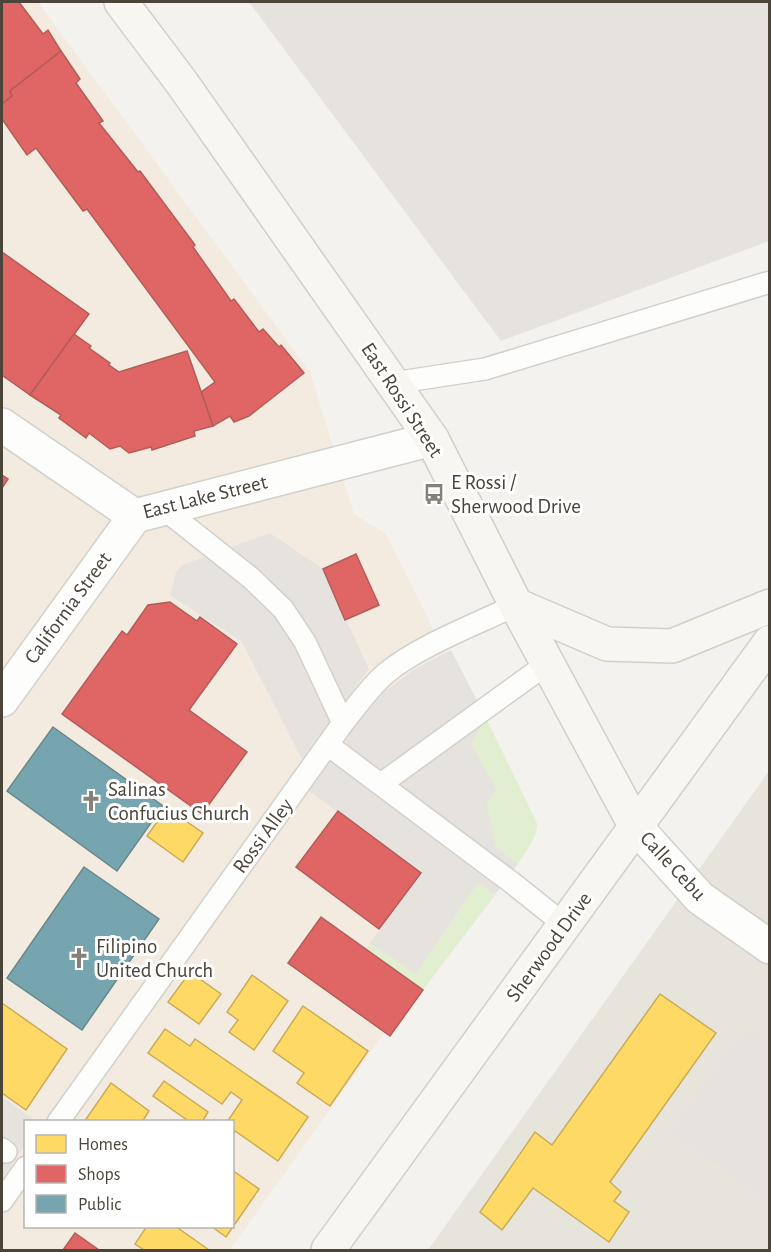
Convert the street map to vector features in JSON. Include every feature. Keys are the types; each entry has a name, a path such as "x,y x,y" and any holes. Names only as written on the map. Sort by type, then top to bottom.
{"main road":[{"name":"East Rossi Street","path":"121,2 182,83 432,439 516,604 636,827"},
{"path":"516,604 607,644 672,646 770,606"},
{"name":"Sherwood Drive","path":"328,1251 770,642"}],"street":[{"name":"East Lake Street","path":"2,425 149,512 432,439"},
{"name":"California Street","path":"2,700 149,512"},
{"name":"Calle Cebu","path":"636,827 700,898 770,947"}],"lane":[{"path":"393,383 485,369 770,282"},
{"path":"149,512 250,578 283,609 305,642 343,723"},
{"name":"Rossi Alley","path":"59,1120 343,723 385,675 402,662 516,604"},
{"path":"381,784 548,663"},
{"path":"328,745 565,925"},
{"path":"2,1201 24,1170"}],"shaded area":[{"path":"2,2 38,2 310,372 354,514 386,534 531,827 230,1250 2,1250"},
{"path":"249,2 769,2 769,241 501,341"},
{"path":"270,533 323,569 369,669 302,759 242,642 170,595 176,572 182,565"},
{"path":"451,650 486,718 471,744 497,790 487,804 496,847 518,864 495,895 478,883 416,974 370,943 421,873 309,791 381,694 415,669"},
{"path":"769,771 769,1250 428,1250"},
{"path":"746,1028 769,1046 769,1202 671,1131"},
{"path":"2,1097 35,1120 24,1120 24,1146 2,1179"}],"green space":[{"path":"486,718 537,823 533,839 518,864 496,847 471,744"},
{"path":"478,883 495,895 423,990 367,949 370,943 416,974"}],"building: Homes":[{"path":"167,808 203,833 183,862 147,836"},
{"path":"190,972 221,994 199,1024 168,1002"},
{"path":"252,975 288,1001 254,1050 229,1032 238,1020 227,1012"},
{"path":"660,994 716,1033 610,1182 621,1192 614,1201 629,1212 609,1242 533,1188 502,1230 480,1212 535,1132 552,1145"},
{"path":"2,1003 67,1049 26,1110 2,1093"},
{"path":"303,1006 368,1051 330,1106 297,1083 304,1073 273,1051"},
{"path":"165,1029 190,1046 195,1039 308,1117 278,1161 234,1132 234,1120 228,1120 242,1100 231,1092 222,1104 148,1053"},
{"path":"164,1081 208,1112 203,1120 187,1120 153,1096"},
{"path":"111,1083 149,1111 143,1120 85,1120"},
{"path":"234,1171 259,1189 234,1225"},
{"path":"146,1228 178,1228 209,1250 144,1250 135,1244"},
{"path":"214,1228 232,1228 226,1237"}],"building: Shops":[{"path":"2,2 19,2 43,34 48,30 61,51 10,91 12,96 2,104"},
{"path":"61,51 80,79 76,83 103,121 99,123 138,172 140,171 195,245 193,247 231,301 234,299 259,332 263,329 279,347 281,345 304,373 249,416 234,422 230,416 213,426 201,392 215,382 87,209 83,211 36,148 27,155 2,119 2,104 12,96 10,91"},
{"path":"2,252 89,314 30,395 2,375"},
{"path":"74,334 119,372 187,351 213,426 194,431 195,436 152,450 151,447 129,453 120,446 110,449 89,433 86,438 59,418 61,415 30,395"},
{"path":"2,475 8,479 2,488"},
{"path":"356,554 379,605 345,620 323,569"},
{"path":"170,602 197,621 200,617 237,644 189,710 247,752 202,814 62,714 122,631 127,635 148,605"},
{"path":"338,811 421,873 379,929 296,867"},
{"path":"321,917 423,990 390,1036 288,963"},
{"path":"75,1233 99,1250 63,1250"}],"building: Public":[{"path":"53,727 163,806 117,871 7,791"},
{"path":"84,867 159,919 82,1030 7,978"}],"place":[{"name":"E Rossi / Sherwood Drive","path":"434,494"},
{"name":"Salinas Confucius Church","path":"91,801"},
{"name":"Filipino United Church","path":"79,958"}]}
